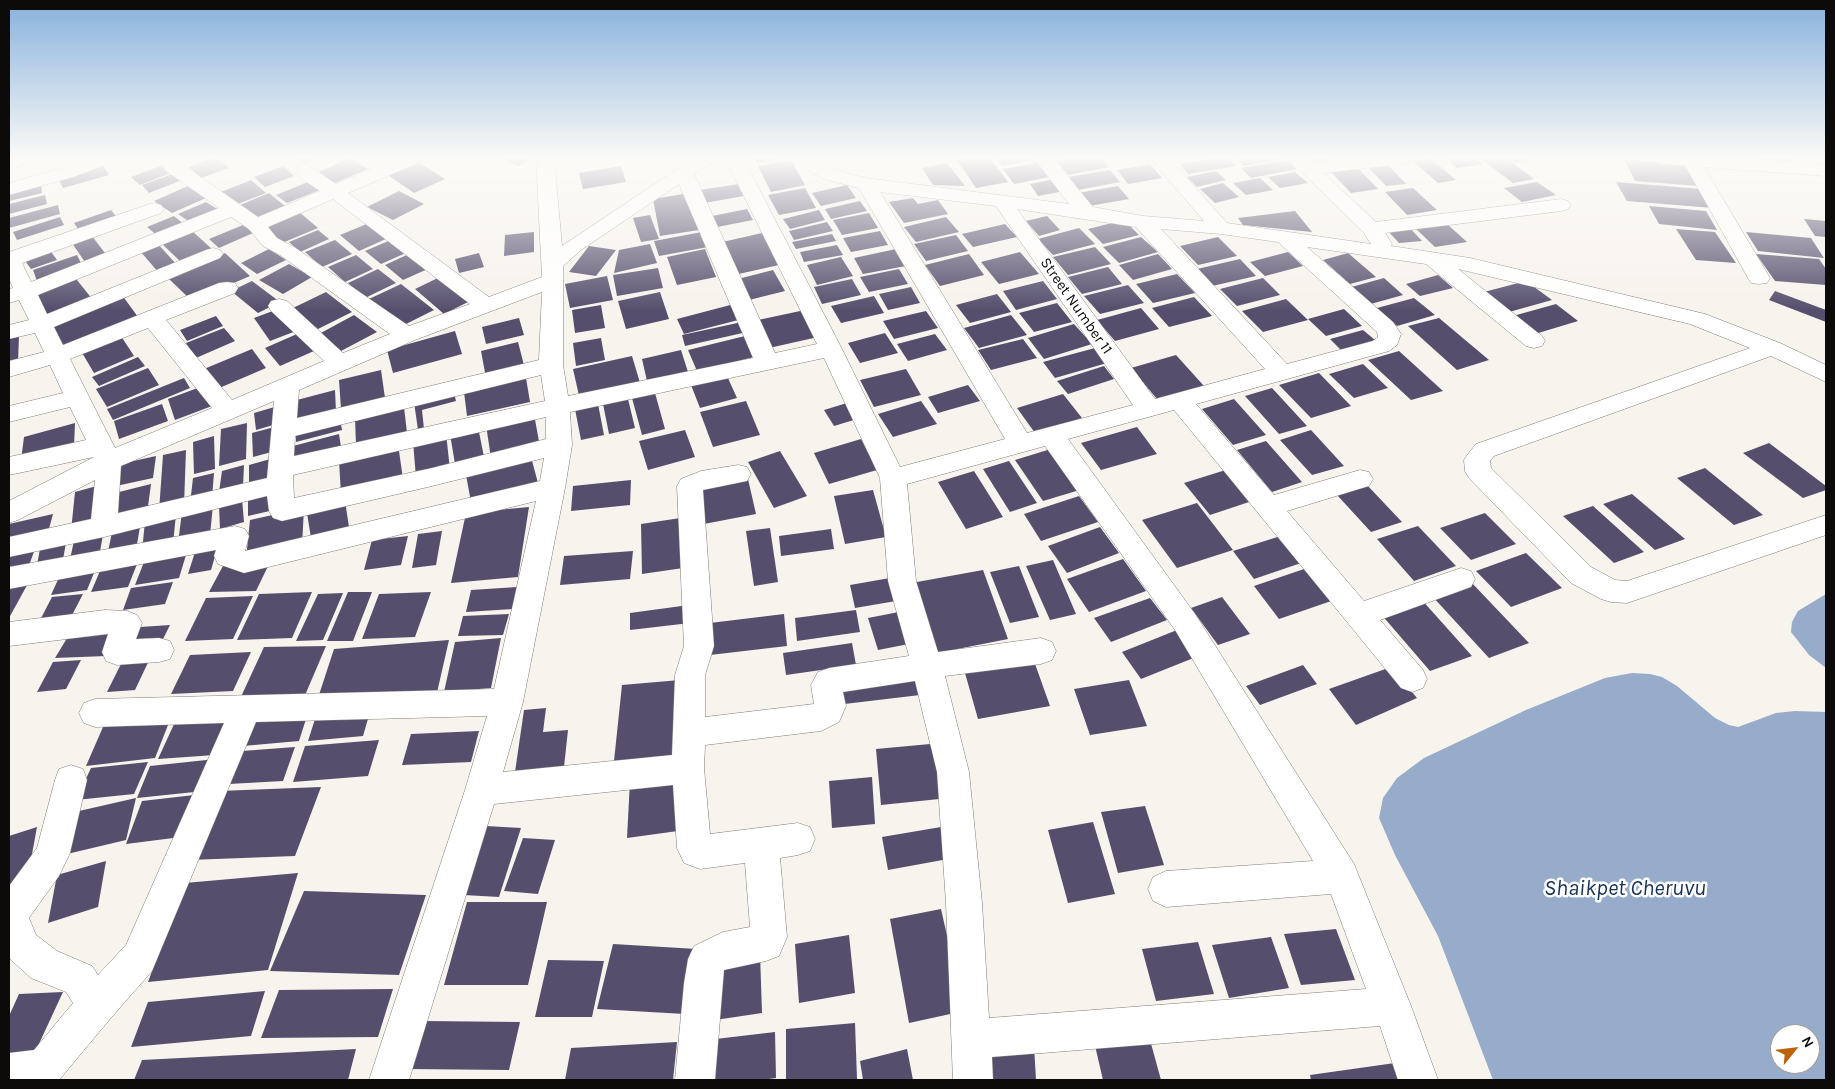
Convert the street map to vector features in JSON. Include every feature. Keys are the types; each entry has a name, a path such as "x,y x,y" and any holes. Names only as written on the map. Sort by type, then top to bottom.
{"street":[{"path":"104,527 106,453 42,324 17,294 9,259 154,209"},
{"path":"17,294 233,209 256,225 270,242 287,251 407,335"},
{"path":"256,225 295,209"},
{"path":"357,209 486,305"},
{"path":"389,1080 482,790 507,702 552,488 559,445 558,406 551,365 553,272 549,209"},
{"path":"9,466 106,453 228,410 407,335 486,305 553,272 574,246 630,209"},
{"path":"711,209 767,362"},
{"path":"760,209 831,348 893,478 902,581 927,666 953,772 964,904 973,1080"},
{"path":"881,209 1020,442"},
{"name":"Street Number 11","path":"1007,209 1150,409"},
{"path":"1057,209 1143,222 1222,228 1470,264 1697,319 1772,348 1826,374"},
{"path":"1083,209 1086,212"},
{"path":"1205,209 1222,228"},
{"path":"1350,209 1371,229 1387,251"},
{"path":"1371,229 1530,209"},
{"path":"1719,209 1759,278"},
{"path":"1143,222 1281,372"},
{"path":"893,478 1020,442 1150,409 1381,346 1389,340 1390,334 1385,327 1284,238"},
{"path":"9,332 42,324 213,254"},
{"path":"1432,258 1534,341"},
{"path":"9,369 58,356 226,288"},
{"path":"279,306 340,364"},
{"path":"152,318 228,410"},
{"path":"9,547 104,527 280,476 558,406 831,348"},
{"path":"1772,348 1485,450 1478,460 1478,471 1581,575 1611,590 1628,592 1826,525"},
{"path":"284,430 551,365"},
{"path":"287,386 280,476 282,511 432,478 559,445"},
{"path":"9,414 78,397"},
{"path":"1179,400 1412,679"},
{"path":"1051,435 1185,622 1342,876 1418,1080"},
{"path":"9,513 106,453"},
{"path":"738,474 701,480 690,486 699,646 690,675 688,768 694,848 696,851 798,839"},
{"path":"1268,508 1360,479"},
{"path":"9,578 235,536 228,556 244,562 552,488"},
{"path":"1359,615 1461,579"},
{"path":"9,634 105,622 128,623 117,652 159,650"},
{"path":"689,733 821,717 828,712 830,706 826,685 828,681 1041,651"},
{"path":"95,713 507,702"},
{"path":"31,1074 139,958 246,709"},
{"path":"482,790 688,768"},
{"path":"71,780 53,853 9,915 23,948 44,965 80,979 96,1005"},
{"path":"695,1080 703,983 707,960 722,950 766,943 769,937 761,843"},
{"path":"1166,890 1342,876"},
{"path":"970,1039 1392,1006"}],"water":[{"path":"1826,594 1826,668 1809,655 1791,632 1792,622 1798,611"},
{"name":"Shaikpet Cheruvu","path":"1632,673 1662,677 1677,686 1715,718 1738,727 1776,713 1795,711 1826,712 1826,1080 1493,1080 1438,936 1395,855 1379,818 1383,798 1397,778 1424,758 1526,710 1605,678"}],"building":[{"path":"9,209 29,209 9,214"},
{"path":"44,209 59,209 60,214 9,228 9,218"},
{"path":"166,209 181,209 172,213"},
{"path":"190,209 219,210 191,223 178,214"},
{"path":"244,209 281,209 256,219"},
{"path":"371,209 415,209 393,220"},
{"path":"655,209 693,209 699,230 660,236"},
{"path":"747,209 753,220 712,228 707,217"},
{"path":"776,209 812,209 779,215"},
{"path":"825,209 865,209 867,211 831,219"},
{"path":"894,209 944,209 948,214 904,223"},
{"path":"1401,209 1437,210 1407,215"},
{"path":"1651,209 1706,211 1717,230 1659,224"},
{"path":"111,210 119,220 81,233 74,223"},
{"path":"819,210 825,220 790,229 783,219"},
{"path":"298,211 318,228 282,243 262,226"},
{"path":"1295,211 1312,232 1243,225 1238,218"},
{"path":"869,213 878,228 842,235 833,220"},
{"path":"650,215 659,239 641,242 633,218"},
{"path":"174,216 185,225 159,237 147,227"},
{"path":"1047,216 1060,230 1039,236 1026,221"},
{"path":"60,217 64,225 17,240 13,232"},
{"path":"946,217 959,232 916,242 904,227"},
{"path":"1804,219 1826,221 1826,237 1815,236"},
{"path":"1124,220 1139,235 1103,244 1088,229"},
{"path":"827,222 833,231 794,240 789,231"},
{"path":"369,223 388,238 359,251 340,235"},
{"path":"1446,223 1467,242 1435,247 1415,228"},
{"path":"1005,224 1017,237 973,247 962,234"},
{"path":"243,225 253,233 219,248 209,239"},
{"path":"1409,227 1422,241 1399,243 1387,230"},
{"path":"1079,228 1095,244 1053,255 1038,239"},
{"path":"1676,229 1715,232 1736,263 1696,260"},
{"path":"191,230 212,249 181,262 161,243"},
{"path":"318,230 329,239 300,252 289,242"},
{"path":"880,231 888,245 851,252 843,238"},
{"path":"534,232 534,252 504,256 505,235"},
{"path":"702,232 708,247 659,256 654,241"},
{"path":"1746,232 1811,238 1824,258 1758,251"},
{"path":"762,233 779,265 734,275 718,243"},
{"path":"832,234 836,241 796,249 792,242"},
{"path":"956,235 968,251 926,261 914,244"},
{"path":"92,236 108,257 87,265 72,243"},
{"path":"1141,237 1158,252 1119,263 1103,247"},
{"path":"1218,237 1237,256 1198,265 1180,246"},
{"path":"393,239 408,252 381,264 365,251"},
{"path":"335,240 352,254 322,267 305,252"},
{"path":"158,244 178,266 159,273 140,251"},
{"path":"650,244 657,263 614,273 619,250"},
{"path":"837,245 843,255 804,262 800,252"},
{"path":"589,246 616,250 596,276 569,272"},
{"path":"1095,247 1111,264 1068,275 1053,257"},
{"path":"49,249 57,260 31,269 23,258"},
{"path":"269,249 286,260 257,274 241,263"},
{"path":"705,249 716,277 677,285 667,257"},
{"path":"896,249 906,266 863,274 854,258"},
{"path":"1020,252 1039,274 999,284 981,262"},
{"path":"1288,252 1303,266 1265,276 1250,262"},
{"path":"225,253 250,276 192,301 168,278"},
{"path":"411,253 430,268 403,280 385,265"},
{"path":"479,253 484,267 459,273 455,259"},
{"path":"1348,253 1376,277 1350,284 1323,260"},
{"path":"969,254 984,275 940,286 925,265"},
{"path":"1158,254 1172,269 1133,280 1119,265"},
{"path":"1756,254 1819,259 1826,269 1826,285 1775,281"},
{"path":"77,255 82,265 37,281 33,270"},
{"path":"356,255 373,269 345,282 328,267"},
{"path":"841,257 853,276 817,285 807,265"},
{"path":"1240,259 1256,276 1212,286 1197,269"},
{"path":"289,264 312,277 283,294 259,280"},
{"path":"1108,267 1122,284 1082,294 1068,277"},
{"path":"658,268 663,288 617,296 613,275"},
{"path":"378,269 396,283 365,298 348,283"},
{"path":"899,269 908,284 869,292 860,277"},
{"path":"773,270 785,291 745,301 734,280"},
{"path":"1177,274 1195,293 1153,303 1136,284"},
{"path":"73,275 93,300 46,319 27,293"},
{"path":"444,275 474,299 444,314 415,289"},
{"path":"1438,275 1453,288 1420,296 1406,284"},
{"path":"607,276 613,300 570,308 565,284"},
{"path":"1263,278 1280,295 1237,306 1220,289"},
{"path":"1384,278 1403,295 1367,305 1348,288"},
{"path":"852,279 861,295 822,304 814,287"},
{"path":"252,281 280,302 258,313 231,291"},
{"path":"1043,281 1057,299 1016,310 1003,291"},
{"path":"1526,281 1552,300 1509,312 1484,292"},
{"path":"401,284 434,310 402,326 369,299"},
{"path":"1128,285 1144,303 1100,314 1084,296"},
{"path":"911,287 920,303 888,310 879,294"},
{"path":"1775,291 1826,310 1826,322 1769,300"},
{"path":"326,292 352,312 318,329 293,308"},
{"path":"660,292 669,319 626,329 618,301"},
{"path":"997,294 1011,312 970,323 956,305"},
{"path":"122,295 138,317 60,348 46,325"},
{"path":"874,296 884,313 841,323 831,306"},
{"path":"1194,297 1212,316 1169,327 1152,308"},
{"path":"1414,298 1435,315 1397,326 1377,308"},
{"path":"1286,299 1308,320 1263,332 1242,311"},
{"path":"738,303 746,318 684,334 677,319"},
{"path":"1057,303 1072,322 1034,332 1019,313"},
{"path":"1556,304 1578,321 1535,334 1513,316"},
{"path":"601,305 605,328 575,333 572,310"},
{"path":"1141,308 1159,329 1115,341 1097,320"},
{"path":"278,309 296,331 270,341 254,318"},
{"path":"1344,309 1362,326 1326,336 1308,319"},
{"path":"805,310 818,337 769,348 758,320"},
{"path":"926,311 938,328 894,339 883,321"},
{"path":"354,315 377,332 341,351 319,334"},
{"path":"1011,315 1027,335 979,348 964,328"},
{"path":"216,316 223,326 187,341 180,330"},
{"path":"519,318 524,335 486,344 482,327"},
{"path":"1439,318 1489,360 1457,370 1408,326"},
{"path":"742,322 747,332 685,346 682,335"},
{"path":"1074,324 1092,344 1044,359 1028,338"},
{"path":"224,328 235,341 196,358 186,343"},
{"path":"1363,330 1375,340 1341,350 1330,339"},
{"path":"455,331 462,354 393,373 387,350"},
{"path":"885,333 898,353 860,363 848,343"},
{"path":"297,334 314,351 280,366 265,348"},
{"path":"935,334 947,350 908,361 897,344"},
{"path":"19,335 18,364 9,366 9,337"},
{"path":"121,336 134,356 94,373 81,351"},
{"path":"745,336 754,357 697,371 688,350"},
{"path":"601,338 605,360 576,366 573,343"},
{"path":"1023,339 1037,358 991,370 978,350"},
{"path":"518,342 525,369 486,378 481,351"},
{"path":"1095,348 1107,363 1055,378 1043,362"},
{"path":"252,349 266,368 217,389 204,369"},
{"path":"681,350 688,372 647,381 642,359"},
{"path":"1399,351 1443,391 1411,400 1368,360"},
{"path":"1176,355 1204,386 1157,399 1131,368"},
{"path":"632,356 641,386 580,400 573,369"},
{"path":"138,357 145,366 99,386 92,377"},
{"path":"1363,364 1388,388 1354,398 1329,374"},
{"path":"1104,366 1114,379 1068,394 1057,381"},
{"path":"148,368 159,385 107,407 96,389"},
{"path":"906,369 921,395 874,407 860,380"},
{"path":"381,370 385,398 341,409 339,380"},
{"path":"1319,373 1351,406 1311,418 1279,385"},
{"path":"727,376 737,398 700,408 691,385"},
{"path":"184,378 190,388 113,420 107,409"},
{"path":"526,378 530,402 467,416 464,392"},
{"path":"968,385 980,401 938,413 928,397"},
{"path":"203,386 212,406 175,420 168,399"},
{"path":"1272,388 1307,426 1279,434 1245,396"},
{"path":"335,390 336,412 293,422 293,401"},
{"path":"454,393 456,401 422,410 424,429 418,430 414,402"},
{"path":"655,393 665,429 642,435 632,398"},
{"path":"1063,394 1082,418 1035,433 1017,408"},
{"path":"628,399 635,428 609,434 603,404"},
{"path":"1234,399 1266,435 1233,445 1202,409"},
{"path":"746,401 760,435 713,447 700,412"},
{"path":"921,401 937,424 893,437 878,414"},
{"path":"847,403 857,419 834,426 824,410"},
{"path":"162,404 168,421 119,439 114,421"},
{"path":"598,404 604,435 581,440 575,409"},
{"path":"278,406 280,423 256,430 254,413"},
{"path":"404,407 407,433 356,445 355,418"},
{"path":"534,414 540,447 491,458 486,425"},
{"path":"340,418 342,430 296,442 296,429"},
{"path":"75,423 74,446 21,461 24,437"},
{"path":"247,423 246,459 219,466 221,429"},
{"path":"278,426 279,450 253,457 252,433"},
{"path":"478,427 485,462 456,470 450,434"},
{"path":"1137,427 1157,454 1101,470 1081,443"},
{"path":"685,430 695,457 648,470 639,441"},
{"path":"1311,430 1344,466 1312,475 1280,440"},
{"path":"446,433 450,470 416,478 413,441"},
{"path":"339,434 341,447 294,459 293,446"},
{"path":"214,436 215,469 194,474 193,442"},
{"path":"861,439 877,470 829,484 814,453"},
{"path":"1266,441 1302,482 1272,492 1237,450"},
{"path":"1769,443 1826,486 1826,490 1803,498 1743,453"},
{"path":"398,444 403,479 341,495 339,460"},
{"path":"1054,448 1083,489 1043,501 1015,460"},
{"path":"186,450 184,505 159,511 163,455"},
{"path":"780,451 807,496 774,508 748,462"},
{"path":"156,456 153,478 116,486 120,464"},
{"path":"531,457 538,483 471,502 466,475"},
{"path":"274,458 275,481 249,488 249,465"},
{"path":"1009,461 1037,503 1010,512 983,469"},
{"path":"244,465 243,487 219,492 222,471"},
{"path":"1232,468 1258,499 1210,515 1184,483"},
{"path":"1705,468 1763,515 1734,525 1677,478"},
{"path":"974,471 1003,517 966,529 938,482"},
{"path":"214,473 212,498 190,504 193,478"},
{"path":"748,479 756,514 704,524 697,489"},
{"path":"631,480 630,505 571,511 573,486"},
{"path":"104,484 101,522 71,531 75,492"},
{"path":"151,484 147,514 106,524 111,494"},
{"path":"1367,485 1402,522 1371,532 1337,495"},
{"path":"873,490 886,537 845,544 834,496"},
{"path":"274,492 274,510 248,516 248,499"},
{"path":"1632,494 1685,539 1655,550 1603,504"},
{"path":"1079,496 1098,522 1041,541 1024,514"},
{"path":"242,499 244,522 220,529 219,506"},
{"path":"345,501 349,527 311,538 307,513"},
{"path":"1197,503 1233,550 1177,568 1142,520"},
{"path":"213,505 210,535 178,543 182,512"},
{"path":"1593,506 1644,552 1614,563 1563,516"},
{"path":"529,507 518,577 451,583 466,513"},
{"path":"304,508 302,546 246,559 250,520"},
{"path":"1485,513 1516,544 1471,560 1440,528"},
{"path":"53,514 47,536 9,546 9,524"},
{"path":"176,514 173,544 142,552 145,521"},
{"path":"687,517 690,567 642,574 641,524"},
{"path":"141,521 136,550 107,557 113,527"},
{"path":"1418,526 1456,566 1414,581 1377,539"},
{"path":"1100,527 1119,553 1067,573 1048,546"},
{"path":"770,528 778,582 754,586 746,531"},
{"path":"104,529 99,557 69,564 75,536"},
{"path":"831,529 834,549 781,556 779,536"},
{"path":"442,531 436,565 412,568 418,534"},
{"path":"1287,534 1310,560 1254,579 1233,551"},
{"path":"408,536 401,565 364,570 372,540"},
{"path":"67,537 62,565 36,571 41,543"},
{"path":"36,546 27,571 9,575 9,551"},
{"path":"218,546 211,570 188,574 196,549"},
{"path":"633,551 630,579 560,585 564,556"},
{"path":"1526,553 1562,588 1511,607 1476,571"},
{"path":"186,555 179,578 135,585 144,562"},
{"path":"139,559 128,587 91,592 103,564"},
{"path":"1123,559 1146,591 1089,612 1067,579"},
{"path":"1053,560 1076,614 1050,620 1026,566"},
{"path":"270,562 256,591 209,592 224,564"},
{"path":"1019,566 1039,617 1010,623 990,572"},
{"path":"1310,567 1337,599 1279,619 1254,586"},
{"path":"96,568 87,590 51,595 61,573"},
{"path":"983,570 1008,639 927,655 906,584"},
{"path":"31,578 9,618 9,580"},
{"path":"890,578 896,601 855,608 850,585"},
{"path":"173,582 165,604 123,610 131,588"},
{"path":"1471,582 1529,643 1489,658 1432,596"},
{"path":"517,587 513,609 466,612 471,590"},
{"path":"312,592 292,638 237,640 259,594"},
{"path":"348,592 372,592 353,641 327,641"},
{"path":"431,592 415,637 362,639 379,594"},
{"path":"343,593 323,640 296,641 318,594"},
{"path":"83,594 70,619 39,622 52,597"},
{"path":"253,596 233,639 185,641 206,598"},
{"path":"1222,597 1250,634 1218,645 1191,608"},
{"path":"1150,598 1167,620 1111,642 1094,618"},
{"path":"1421,599 1472,656 1430,671 1380,613"},
{"path":"689,605 690,623 630,630 630,613"},
{"path":"856,610 860,632 797,641 795,618"},
{"path":"904,611 914,643 878,650 868,618"},
{"path":"509,614 503,635 458,636 463,616"},
{"path":"784,614 787,646 710,655 710,623"},
{"path":"170,625 158,649 128,651 140,627"},
{"path":"121,629 106,656 55,658 72,630"},
{"path":"1177,630 1196,657 1141,679 1122,652"},
{"path":"501,638 491,688 444,692 455,642"},
{"path":"449,640 436,697 315,707 334,649"},
{"path":"852,643 856,665 786,675 783,653"},
{"path":"326,646 303,700 239,701 264,647"},
{"path":"153,652 135,690 107,692 126,654"},
{"path":"251,652 233,691 171,694 190,655"},
{"path":"81,660 66,689 37,692 53,662"},
{"path":"1034,661 1050,706 978,719 965,673"},
{"path":"1303,665 1317,684 1260,705 1246,686"},
{"path":"1391,667 1417,698 1356,725 1329,689"},
{"path":"915,673 920,695 836,705 831,684"},
{"path":"680,680 675,756 614,761 622,685"},
{"path":"1129,680 1147,726 1090,735 1074,689"},
{"path":"546,708 543,732 568,730 564,767 515,772 524,710"},
{"path":"370,712 363,736 308,741 316,716"},
{"path":"307,716 299,741 243,746 253,721"},
{"path":"230,718 215,755 158,759 175,722"},
{"path":"170,720 155,758 86,766 103,727"},
{"path":"479,731 471,762 402,765 411,734"},
{"path":"379,740 368,776 293,782 305,746"},
{"path":"941,743 949,798 881,805 876,749"},
{"path":"295,747 283,781 229,784 242,751"},
{"path":"216,759 204,791 137,798 150,766"},
{"path":"148,762 134,794 76,800 91,768"},
{"path":"686,774 685,830 627,838 630,781"},
{"path":"872,777 875,824 832,828 829,781"},
{"path":"321,787 295,856 189,860 219,791"},
{"path":"203,794 189,836 126,844 142,801"},
{"path":"136,798 126,840 67,854 79,811"},
{"path":"1145,806 1164,865 1118,873 1101,812"},
{"path":"1093,822 1115,894 1068,903 1048,830"},
{"path":"486,826 521,828 499,897 464,895"},
{"path":"37,827 27,881 9,887 9,836"},
{"path":"941,827 948,859 888,870 882,837"},
{"path":"523,838 555,840 538,894 504,891"},
{"path":"106,861 98,907 48,923 57,875"},
{"path":"298,873 268,970 148,982 185,883"},
{"path":"304,891 426,895 399,975 270,971"},
{"path":"467,902 547,902 528,985 444,985"},
{"path":"941,909 964,1011 909,1023 890,919"},
{"path":"1336,929 1355,980 1301,985 1284,934"},
{"path":"849,935 855,993 799,1003 795,944"},
{"path":"1271,937 1289,988 1229,998 1212,945"},
{"path":"1198,942 1214,994 1156,1001 1142,949"},
{"path":"613,944 697,949 685,1014 597,1009"},
{"path":"760,953 762,1013 715,1020 714,959"},
{"path":"548,960 604,961 592,1017 535,1017"},
{"path":"393,989 378,1037 261,1038 279,990"},
{"path":"265,991 251,1036 131,1047 148,1002"},
{"path":"63,992 31,1061 9,1062 9,1016 19,994"},
{"path":"423,1021 520,1022 509,1070 409,1069"},
{"path":"855,1023 857,1079 786,1080 786,1029"},
{"path":"1147,1029 1161,1080 1103,1080 1093,1037"},
{"path":"775,1032 776,1078 761,1080 707,1080 707,1040"},
{"path":"677,1042 673,1080 565,1080 571,1048"},
{"path":"988,1045 1034,1046 1036,1080 989,1080"},
{"path":"356,1049 348,1080 134,1080 142,1060"},
{"path":"907,1049 913,1080 863,1080 860,1061"},
{"path":"1395,1063 1402,1080 1311,1080 1310,1075"}]}
